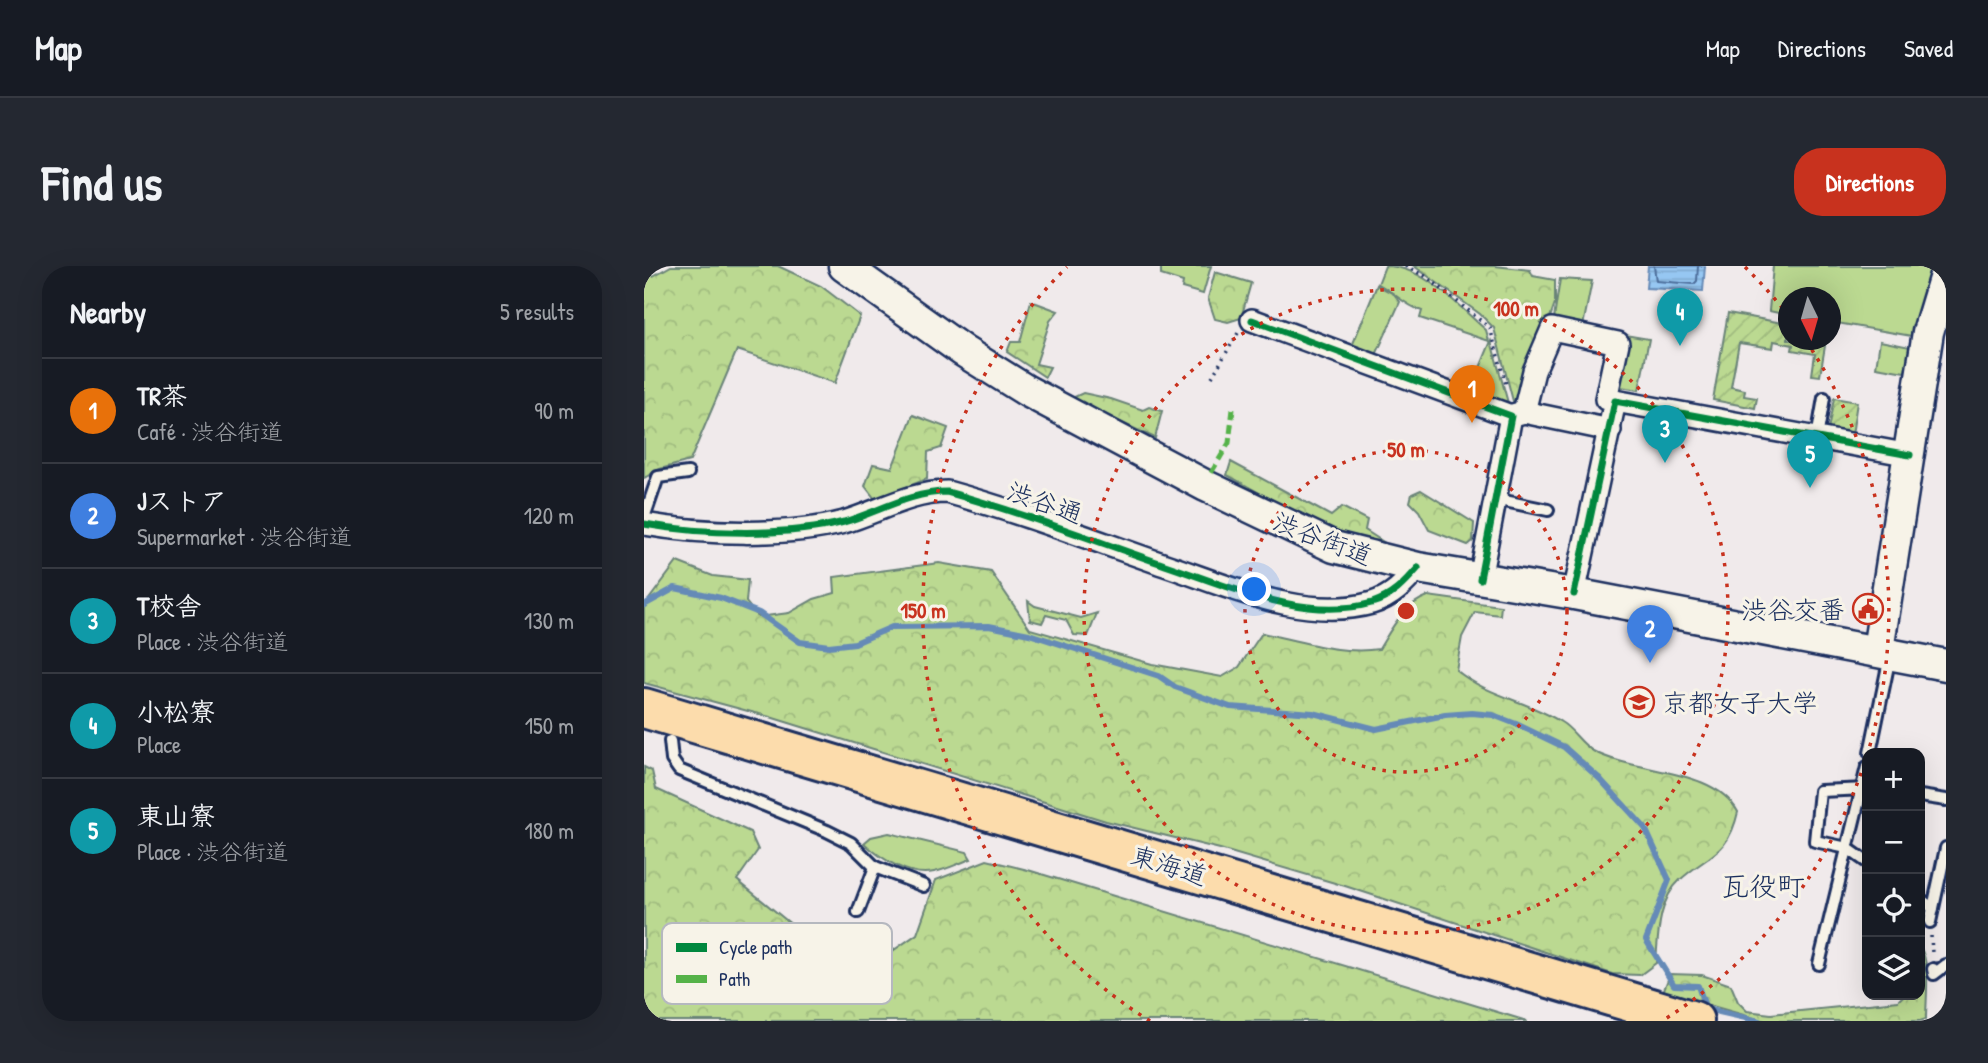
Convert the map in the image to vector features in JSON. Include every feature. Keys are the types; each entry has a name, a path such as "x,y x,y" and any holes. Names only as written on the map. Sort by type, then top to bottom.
{"highway":[{"name":"東海道","path":"644,708 1694,1021"},
{"name":"東海道","path":"657,737 1208,900 1602,1021"}],"main road":[{"name":"渋谷街道","path":"844,266 987,367 1080,420 1308,537 1361,556 1418,568 1574,594 1884,651 1946,665"},
{"path":"1884,651 1928,332 1946,272"}],"street":[{"path":"1248,321 1517,414 1610,430"},
{"path":"1480,579 1495,499 1517,414 1552,329 1618,343 1606,399 1910,455"},
{"path":"1574,594 1615,401"},
{"name":"渋谷通","path":"644,524 721,532 829,525 918,495 947,492 1236,589 1291,604 1331,607 1370,603 1395,592 1418,568"}],"lane":[{"path":"1817,438 1824,398"},
{"path":"644,518 658,477 688,473"},
{"path":"1495,499 1548,510"},
{"path":"1871,748 1884,651"},
{"path":"657,737 679,770 827,831 851,843 875,867 924,886"},
{"path":"1862,788 1820,791 1815,841 1847,848 1862,858"},
{"path":"1925,797 1946,800"},
{"path":"1819,964 1862,798"},
{"path":"1930,922 1946,848"},
{"path":"858,912 875,867"},
{"path":"1925,902 1933,908"},
{"path":"1933,969 1934,974 1946,965"}],"path":[{"path":"1405,266 1427,278 1490,328 1517,414"},
{"path":"1212,377 1248,321"},
{"path":"1930,922 1933,969"}],"green space":[{"path":"644,266 653,276 671,266 778,266 821,286 860,316 835,383 737,350 690,461 660,469 644,478"},
{"path":"1161,266 1211,266 1203,294 1182,288 1183,282 1161,275"},
{"path":"1385,266 1413,273 1440,289 1486,330 1489,341 1420,318 1422,311 1378,284"},
{"path":"1414,266 1495,266 1530,270 1533,276 1555,280 1555,303 1522,398 1514,405 1494,328 1480,314"},
{"path":"1773,266 1931,266 1912,336 1841,324 1841,287 1778,287 1778,313 1769,311"},
{"path":"1215,272 1251,283 1241,318 1228,322 1215,319 1208,298"},
{"path":"1560,279 1592,281 1582,331 1553,325"},
{"path":"1377,285 1394,294 1400,302 1376,355 1352,346"},
{"path":"1031,301 1058,311 1050,321 1036,364 1050,367 1045,377 1007,352 1011,342 1020,342"},
{"path":"1728,313 1778,322 1778,342 1774,341 1773,348 1739,343 1731,387 1745,390 1744,396 1757,398 1755,408 1713,400"},
{"path":"1625,335 1649,339 1639,390 1615,386"},
{"path":"1491,341 1508,403 1506,404 1470,392"},
{"path":"1880,341 1910,347 1905,372 1876,367"},
{"path":"1792,350 1824,350 1820,376 1812,375 1815,354"},
{"path":"1083,393 1143,410 1149,407 1162,411 1155,438 1070,399"},
{"path":"1834,398 1857,402 1852,435 1828,430"},
{"path":"913,415 948,428 941,448 928,452 927,479 875,499 865,486 873,464 892,468"},
{"path":"1231,462 1331,516 1342,507 1367,520 1365,530 1382,541 1344,533 1282,505 1227,475"},
{"path":"1421,490 1474,523 1473,541 1468,545 1429,530 1419,511 1410,502 1412,494"},
{"path":"677,562 713,576 748,580 746,602 758,617 789,613 814,599 835,593 834,577 939,563 991,572 1030,629 1152,664 1222,677 1239,667 1262,633 1335,649 1379,649 1405,611 1428,596 1501,606 1500,615 1475,612 1462,637 1456,670 1482,687 1561,722 1593,751 1630,764 1693,779 1727,797 1738,812 1729,838 1723,846 1680,880 1667,898 1660,919 1656,963 1640,975 1612,974 1345,886 1220,849 1106,821 770,717 644,683 644,606"},
{"path":"1028,601 1035,606 1081,618 1097,613 1088,636 1074,635 1066,620 1046,615 1042,623 1030,620"},
{"path":"644,767 652,771 656,789 750,832 758,850 737,880 790,923 662,923 662,1004 892,1004 892,951 917,934 936,880 987,860 1028,870 1527,1021 644,1021"},
{"path":"889,833 967,852 971,859 934,872 915,872 878,855 864,843 871,837"},
{"path":"1925,959 1926,1019 1920,1021 1765,1021 1663,992 1670,974 1702,975 1731,985 1738,1002 1747,1011 1771,1014 1925,1000"}],"water":[{"path":"1648,266 1705,266 1703,291 1646,288"}],"waterway":[{"path":"644,605 675,588 721,598 759,613 800,642 829,646 855,643 892,627 989,626 1029,634 1159,676 1175,687 1230,707 1313,713 1376,729 1445,715 1493,715 1564,747 1600,779 1645,828 1669,880 1646,940 1674,985 1698,986 1706,1009 1759,1021"}],"marked path":[{"path":"1211,473 1229,443 1233,409"}],"cycle path":[{"path":"1252,320 1511,416 1480,579"},
{"path":"1574,594 1615,401 1910,455"},
{"path":"644,524 717,532 797,530 844,522 920,495 947,492 1029,517 1240,591 1293,605 1346,608 1372,603 1397,589 1418,568"}],"place":[{"name":"小松寮","path":"1680,346"},
{"name":"TR茶","path":"1472,423"},
{"name":"T校舎","path":"1665,463"},
{"name":"東山寮","path":"1810,488"},
{"name":"渋谷交番","path":"1868,609"},
{"name":"Jストア","path":"1650,663"},
{"name":"京都女子大学","path":"1639,702"}],"district":[{"name":"瓦役町","path":"1763,886"}]}
